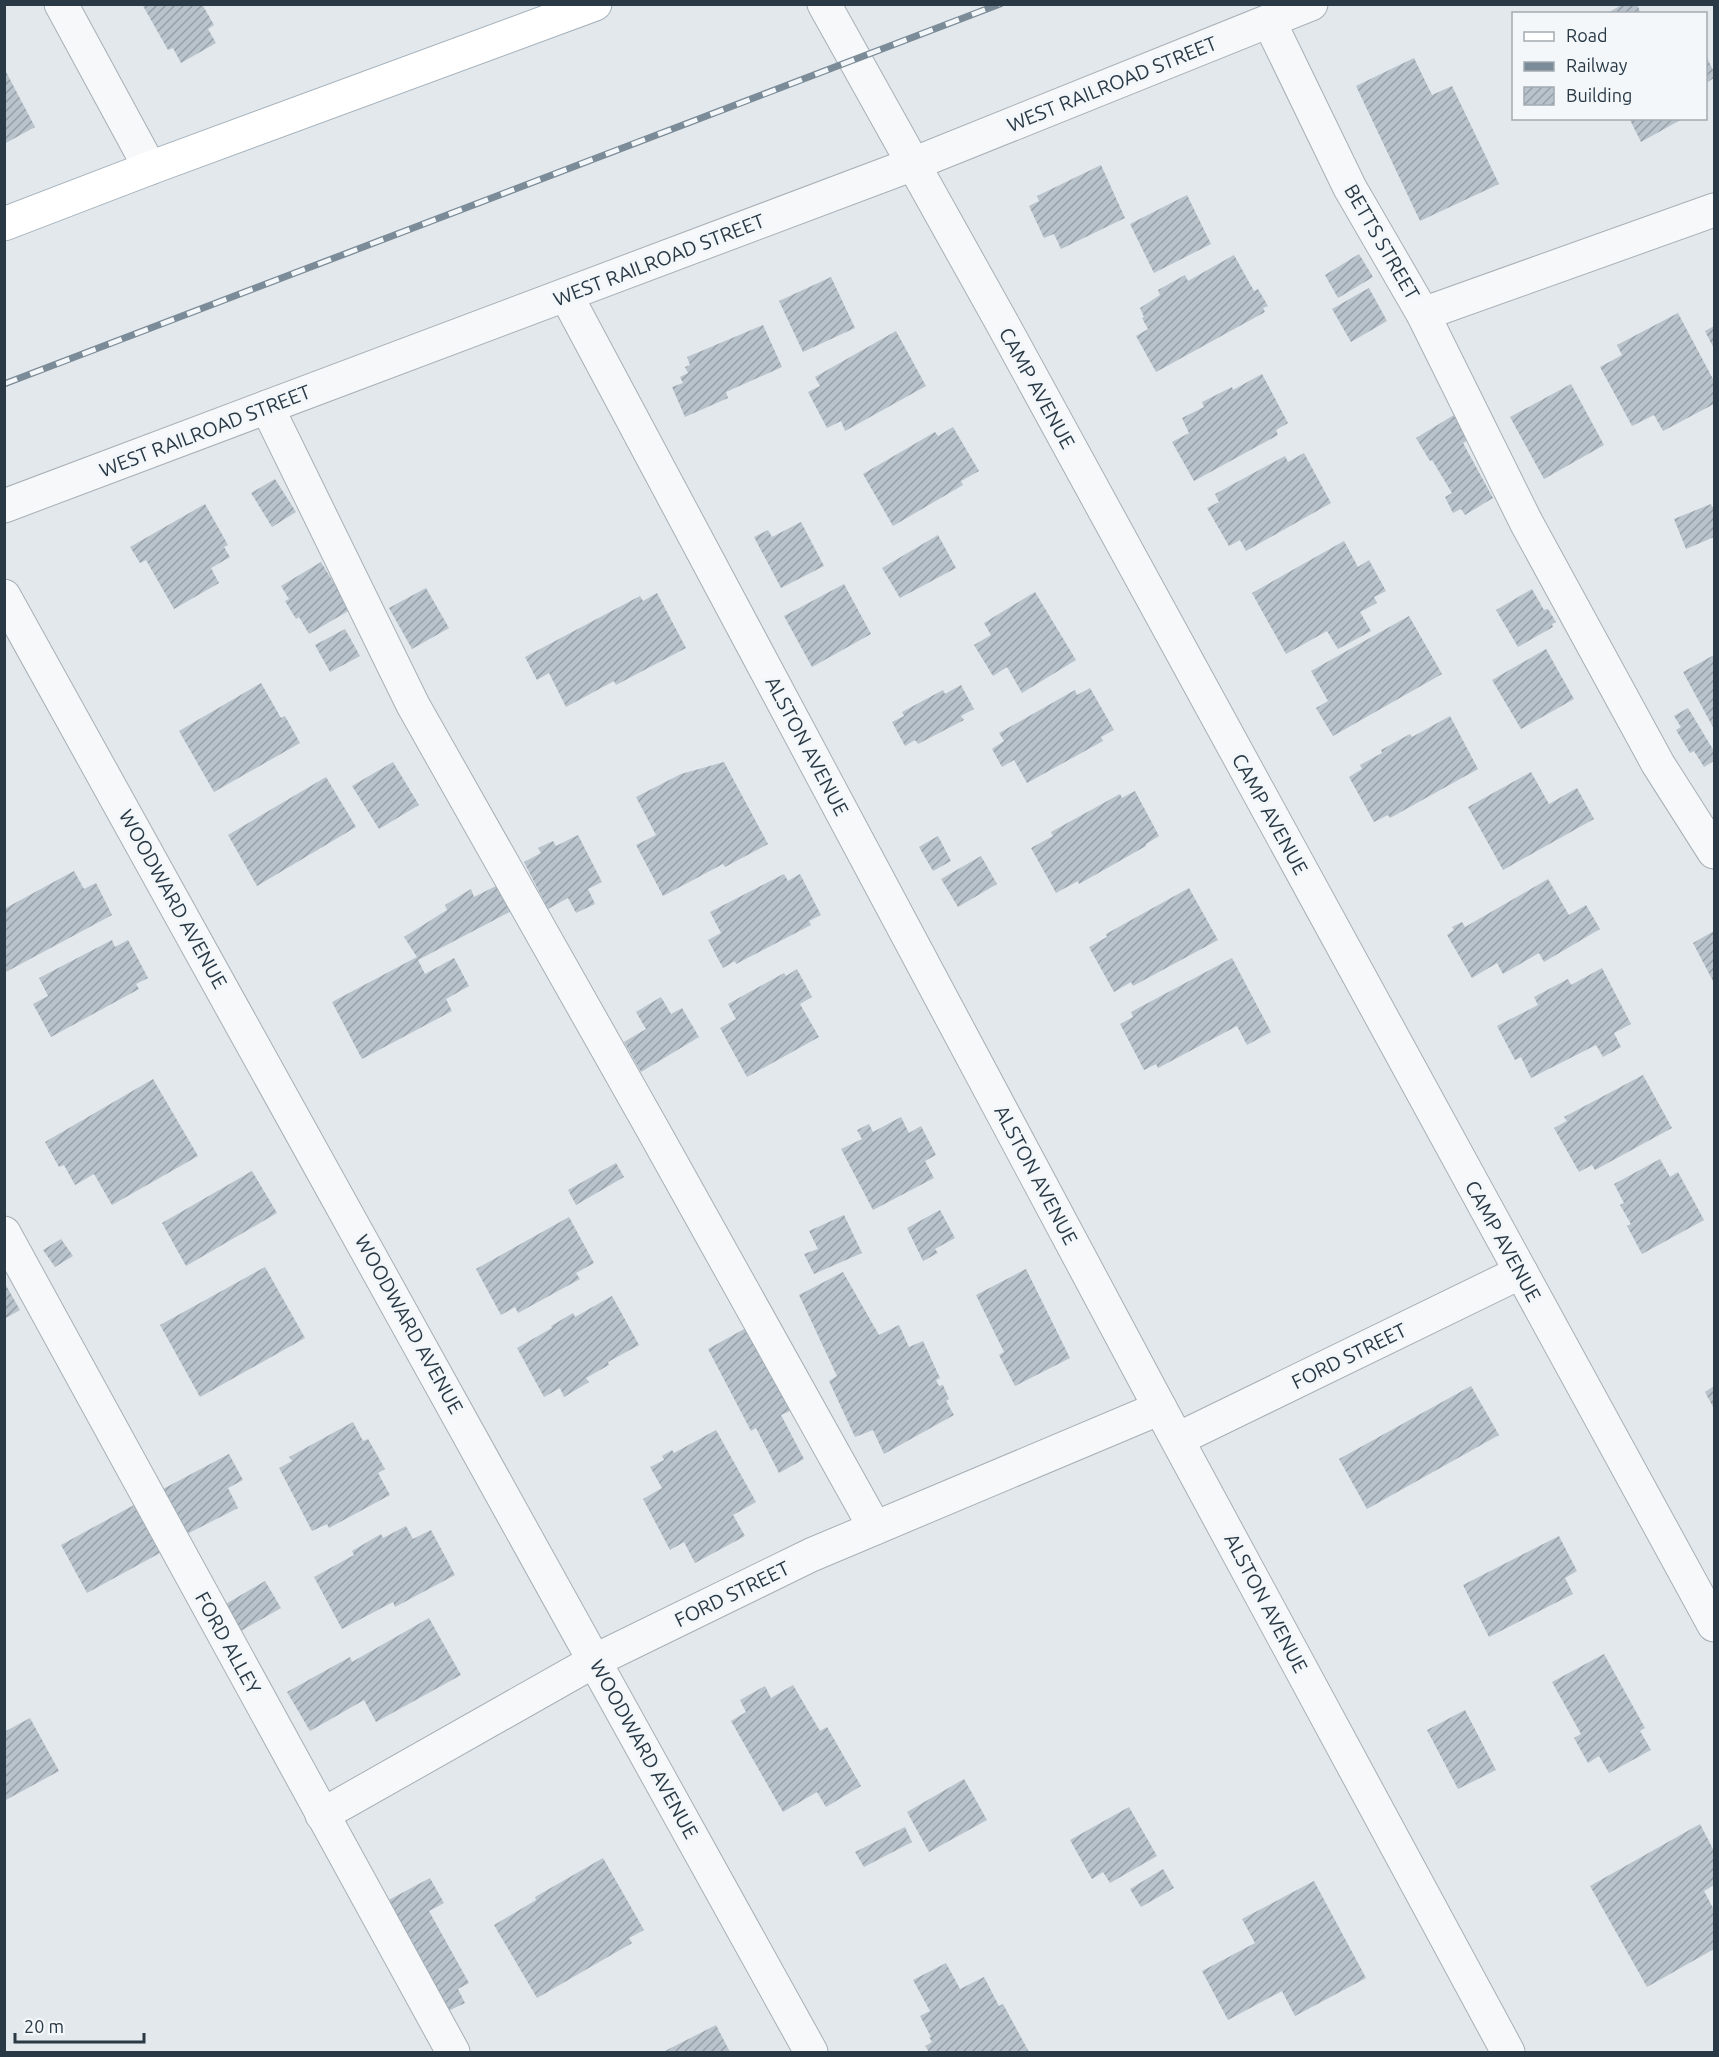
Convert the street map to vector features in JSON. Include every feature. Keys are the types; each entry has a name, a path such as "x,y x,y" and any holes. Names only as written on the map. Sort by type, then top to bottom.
{"main road":[{"path":"4,225 150,168 595,4"}],"street":[{"path":"61,4 150,168"},
{"name":"CAMP AVENUE","path":"824,4 1713,1621"},
{"name":"WEST RAILROAD STREET","path":"4,506 913,164 1311,4"},
{"name":"BETTS STREET","path":"1269,21 1350,188 1423,314 1714,210"},
{"name":"ALSTON AVENUE","path":"566,295 1160,1408 1508,2052"},
{"path":"1423,314 1526,522 1658,764 1714,852"},
{"path":"267,407 413,705 875,1528"},
{"name":"WOODWARD AVENUE","path":"4,596 812,2052"},
{"name":"FORD ALLEY","path":"4,1233 453,2052"},
{"name":"FORD STREET","path":"1178,1439 1521,1272"},
{"name":"FORD STREET","path":"322,1815 596,1660 811,1555 1160,1408"}],"building":[{"path":"142,4 202,4 214,25 208,29 216,43 181,63 173,48 168,50"},
{"path":"1623,4 1637,4 1640,12 1609,12"},
{"path":"1414,58 1432,95 1452,86 1499,184 1420,221 1356,86"},
{"path":"1707,58 1714,72 1714,78 1707,82"},
{"path":"4,68 35,127 4,144"},
{"path":"1630,120 1680,120 1641,142"},
{"path":"1101,165 1125,218 1061,249 1054,234 1044,238 1029,206 1039,201 1037,196"},
{"path":"1187,195 1211,244 1154,273 1130,224"},
{"path":"1359,254 1373,277 1338,298 1325,275"},
{"path":"1234,255 1254,291 1258,289 1268,306 1263,308 1265,312 1156,372 1136,336 1148,329 1140,308 1160,295 1158,290 1185,275 1188,281"},
{"path":"831,277 855,328 803,352 779,301"},
{"path":"1369,288 1387,321 1351,342 1332,309"},
{"path":"1678,313 1714,381 1714,404 1663,431 1654,415 1632,426 1600,367 1622,355 1617,345"},
{"path":"763,325 782,367 726,392 728,398 685,417 672,387 683,383 680,377 688,373 685,367 690,365 687,357"},
{"path":"1714,326 1714,349 1705,331"},
{"path":"896,331 926,386 845,431 841,421 827,428 808,392 820,386 815,377"},
{"path":"1262,374 1288,423 1276,430 1278,435 1194,481 1172,442 1189,433 1182,418 1204,407 1202,402 1232,387 1233,390"},
{"path":"1571,384 1604,445 1544,479 1510,417"},
{"path":"1454,415 1468,440 1463,443 1493,498 1465,515 1461,509 1453,513 1445,497 1452,493 1416,438"},
{"path":"953,427 979,471 961,481 963,485 893,526 863,474 935,432 938,436"},
{"path":"1304,453 1331,503 1246,551 1240,540 1229,546 1207,508 1219,502 1215,494 1285,456 1288,462"},
{"path":"275,479 296,512 272,527 251,493"},
{"path":"205,504 228,545 224,547 230,557 211,568 219,583 174,609 146,560 140,563 130,547"},
{"path":"1711,504 1712,507 1714,506 1714,537 1686,549 1674,519"},
{"path":"801,522 824,566 781,588 754,537 768,530 772,537"},
{"path":"938,535 956,568 900,598 882,568"},
{"path":"1344,541 1358,567 1369,560 1386,591 1374,597 1377,603 1360,612 1371,631 1338,649 1327,631 1286,654 1252,593"},
{"path":"321,562 350,610 309,634 299,617 296,619 285,601 289,599 281,586"},
{"path":"844,584 871,634 812,667 784,616"},
{"path":"426,588 449,628 412,649 389,608"},
{"path":"1532,589 1544,610 1548,609 1556,622 1552,624 1553,627 1518,647 1496,610"},
{"path":"1035,592 1076,660 1022,693 1007,667 993,676 974,645 991,635 984,623"},
{"path":"657,593 686,648 616,685 614,681 566,707 549,673 537,680 525,657 640,596 643,601"},
{"path":"1409,616 1442,674 1333,736 1316,708 1328,701 1311,671"},
{"path":"345,629 360,656 330,672 315,645"},
{"path":"1546,649 1574,699 1521,729 1492,680"},
{"path":"1714,655 1714,729 1683,672"},
{"path":"261,683 281,718 285,716 300,743 214,792 179,731"},
{"path":"961,685 974,709 961,716 964,720 918,744 915,740 905,746 892,722 904,716 902,712 943,690 945,694"},
{"path":"1090,688 1114,730 1101,737 1103,741 1027,783 1014,760 1002,767 992,749 1004,741 999,733 1075,690 1077,695"},
{"path":"1688,708 1714,751 1714,761 1704,767 1694,751 1690,753 1676,730 1681,727 1674,716"},
{"path":"1450,716 1478,769 1390,818 1388,815 1374,822 1349,777 1362,769 1360,765 1382,753 1381,750 1410,734 1412,737"},
{"path":"393,762 419,805 379,829 352,786"},
{"path":"724,762 768,844 725,867 723,864 663,896 636,845 656,835 636,797 681,774"},
{"path":"1531,772 1549,804 1577,788 1594,819 1503,870 1468,807"},
{"path":"326,777 356,827 257,886 228,835"},
{"path":"1135,791 1159,836 1146,846 1079,884 1078,881 1056,893 1031,848 1053,836 1051,832 1120,794 1122,798"},
{"path":"578,835 602,882 588,889 595,904 576,913 568,898 548,909 524,862 541,853 538,848 553,841 556,846"},
{"path":"938,836 951,861 933,871 919,847"},
{"path":"981,856 997,884 958,907 941,879"},
{"path":"74,871 84,889 96,883 112,915 4,973 4,909"},
{"path":"784,874 788,881 800,874 821,915 809,921 811,925 736,964 735,961 723,968 708,940 721,933 710,912"},
{"path":"1548,879 1569,915 1586,905 1600,929 1544,962 1539,953 1503,974 1497,963 1472,978 1447,935 1454,930 1452,927 1462,922 1465,927"},
{"path":"504,882 517,908 418,960 425,974 454,958 469,986 446,999 452,1011 362,1059 332,1002 417,957 404,937 447,910 445,905 471,889 474,897"},
{"path":"1189,888 1218,940 1133,986 1131,982 1114,992 1089,947 1107,937 1106,934"},
{"path":"1714,931 1714,983 1693,943"},
{"path":"112,940 115,947 128,940 148,978 136,984 139,989 51,1037 33,1004 48,996 39,978"},
{"path":"1232,958 1271,1032 1247,1045 1237,1026 1158,1068 1156,1064 1144,1070 1120,1024 1133,1017 1131,1012"},
{"path":"1602,968 1631,1024 1614,1033 1621,1047 1603,1057 1596,1045 1531,1078 1521,1057 1515,1060 1497,1026 1538,1005 1534,997 1568,979 1571,985"},
{"path":"797,969 812,997 800,1004 819,1037 747,1077 720,1028 736,1019 728,1004 784,973 786,976"},
{"path":"661,997 671,1014 682,1008 699,1037 641,1072 624,1042 646,1029 636,1012"},
{"path":"1643,1075 1672,1128 1595,1170 1592,1165 1579,1172 1554,1128 1567,1121 1564,1117"},
{"path":"153,1079 198,1156 112,1205 94,1174 75,1185 64,1165 59,1167 45,1142"},
{"path":"901,1117 909,1133 921,1126 936,1155 925,1161 934,1178 873,1210 841,1149 862,1139 857,1130 869,1124 873,1132"},
{"path":"1660,1159 1670,1177 1678,1172 1704,1220 1642,1254 1627,1226 1631,1224 1620,1205 1624,1203 1614,1184"},
{"path":"616,1163 624,1177 576,1205 568,1190"},
{"path":"252,1171 277,1213 186,1266 162,1223"},
{"path":"940,1210 955,1238 935,1249 938,1253 923,1261 907,1228"},
{"path":"844,1215 862,1253 814,1274 804,1254 818,1249 809,1231"},
{"path":"569,1217 594,1263 576,1273 580,1279 518,1313 515,1307 501,1315 476,1269"},
{"path":"61,1239 73,1256 55,1267 43,1250"},
{"path":"265,1267 305,1338 200,1397 160,1325"},
{"path":"1026,1269 1070,1358 1015,1386 999,1355 1004,1352 976,1295"},
{"path":"843,1272 879,1335 899,1325 909,1347 923,1341 940,1378 936,1380 939,1386 943,1385 949,1399 946,1401 954,1415 884,1454 873,1430 855,1437 829,1381 837,1376 799,1295"},
{"path":"4,1282 20,1310 4,1319"},
{"path":"612,1296 639,1345 608,1362 609,1365 586,1378 589,1382 564,1397 560,1388 544,1397 517,1348 573,1313 575,1317"},
{"path":"746,1328 790,1411 781,1415 804,1459 779,1473 756,1428 751,1431 708,1349"},
{"path":"1471,1386 1499,1435 1367,1509 1339,1459"},
{"path":"1714,1386 1714,1409 1705,1392"},
{"path":"353,1422 363,1441 368,1439 385,1469 378,1473 390,1495 329,1528 327,1524 312,1531 279,1468 292,1461 289,1457"},
{"path":"716,1430 756,1502 733,1515 745,1536 695,1563 684,1542 670,1550 643,1499 662,1488 650,1467 664,1460 662,1456 672,1450 674,1453"},
{"path":"229,1454 243,1480 228,1488 238,1508 187,1534 163,1489"},
{"path":"134,1505 160,1553 87,1593 61,1545"},
{"path":"406,1526 413,1539 431,1530 455,1575 395,1607 393,1602 342,1629 314,1577 354,1555 352,1551 381,1534 383,1538"},
{"path":"1559,1536 1577,1571 1565,1578 1573,1594 1489,1637 1463,1585"},
{"path":"265,1581 281,1608 239,1632 224,1605"},
{"path":"429,1618 461,1675 376,1722 364,1700 310,1731 287,1692 350,1657 352,1662"},
{"path":"1604,1654 1645,1728 1640,1731 1651,1750 1609,1773 1599,1756 1588,1763 1574,1738 1581,1734 1552,1682"},
{"path":"793,1685 820,1731 827,1727 861,1786 826,1807 817,1792 783,1812 731,1721 746,1712 740,1700 765,1686 771,1698"},
{"path":"1465,1710 1496,1770 1458,1789 1427,1730"},
{"path":"30,1718 59,1771 4,1801 4,1732"},
{"path":"964,1779 987,1820 929,1852 907,1812"},
{"path":"1129,1807 1157,1856 1110,1883 1103,1872 1092,1879 1070,1840"},
{"path":"1700,1824 1714,1851 1714,1885 1704,1891 1714,1910 1714,1949 1647,1987 1590,1886"},
{"path":"905,1827 912,1842 864,1867 855,1852"},
{"path":"603,1858 644,1930 629,1938 632,1943 537,1998 494,1925 536,1900 535,1897"},
{"path":"1163,1869 1174,1888 1141,1907 1130,1889"},
{"path":"430,1878 444,1903 429,1911 469,1983 458,1989 465,2003 448,2011 385,1902"},
{"path":"1314,1881 1366,1978 1295,2016 1282,1991 1228,2020 1202,1971 1255,1943 1242,1919"},
{"path":"946,1963 960,1989 984,1977 999,2006 1003,2004 1029,2052 929,2052 925,2046 932,2042 929,2037 931,2037 920,2016 930,2011 913,1980"},
{"path":"716,2025 730,2052 663,2052"}],"railway":[{"path":"4,384 1000,4"}]}
